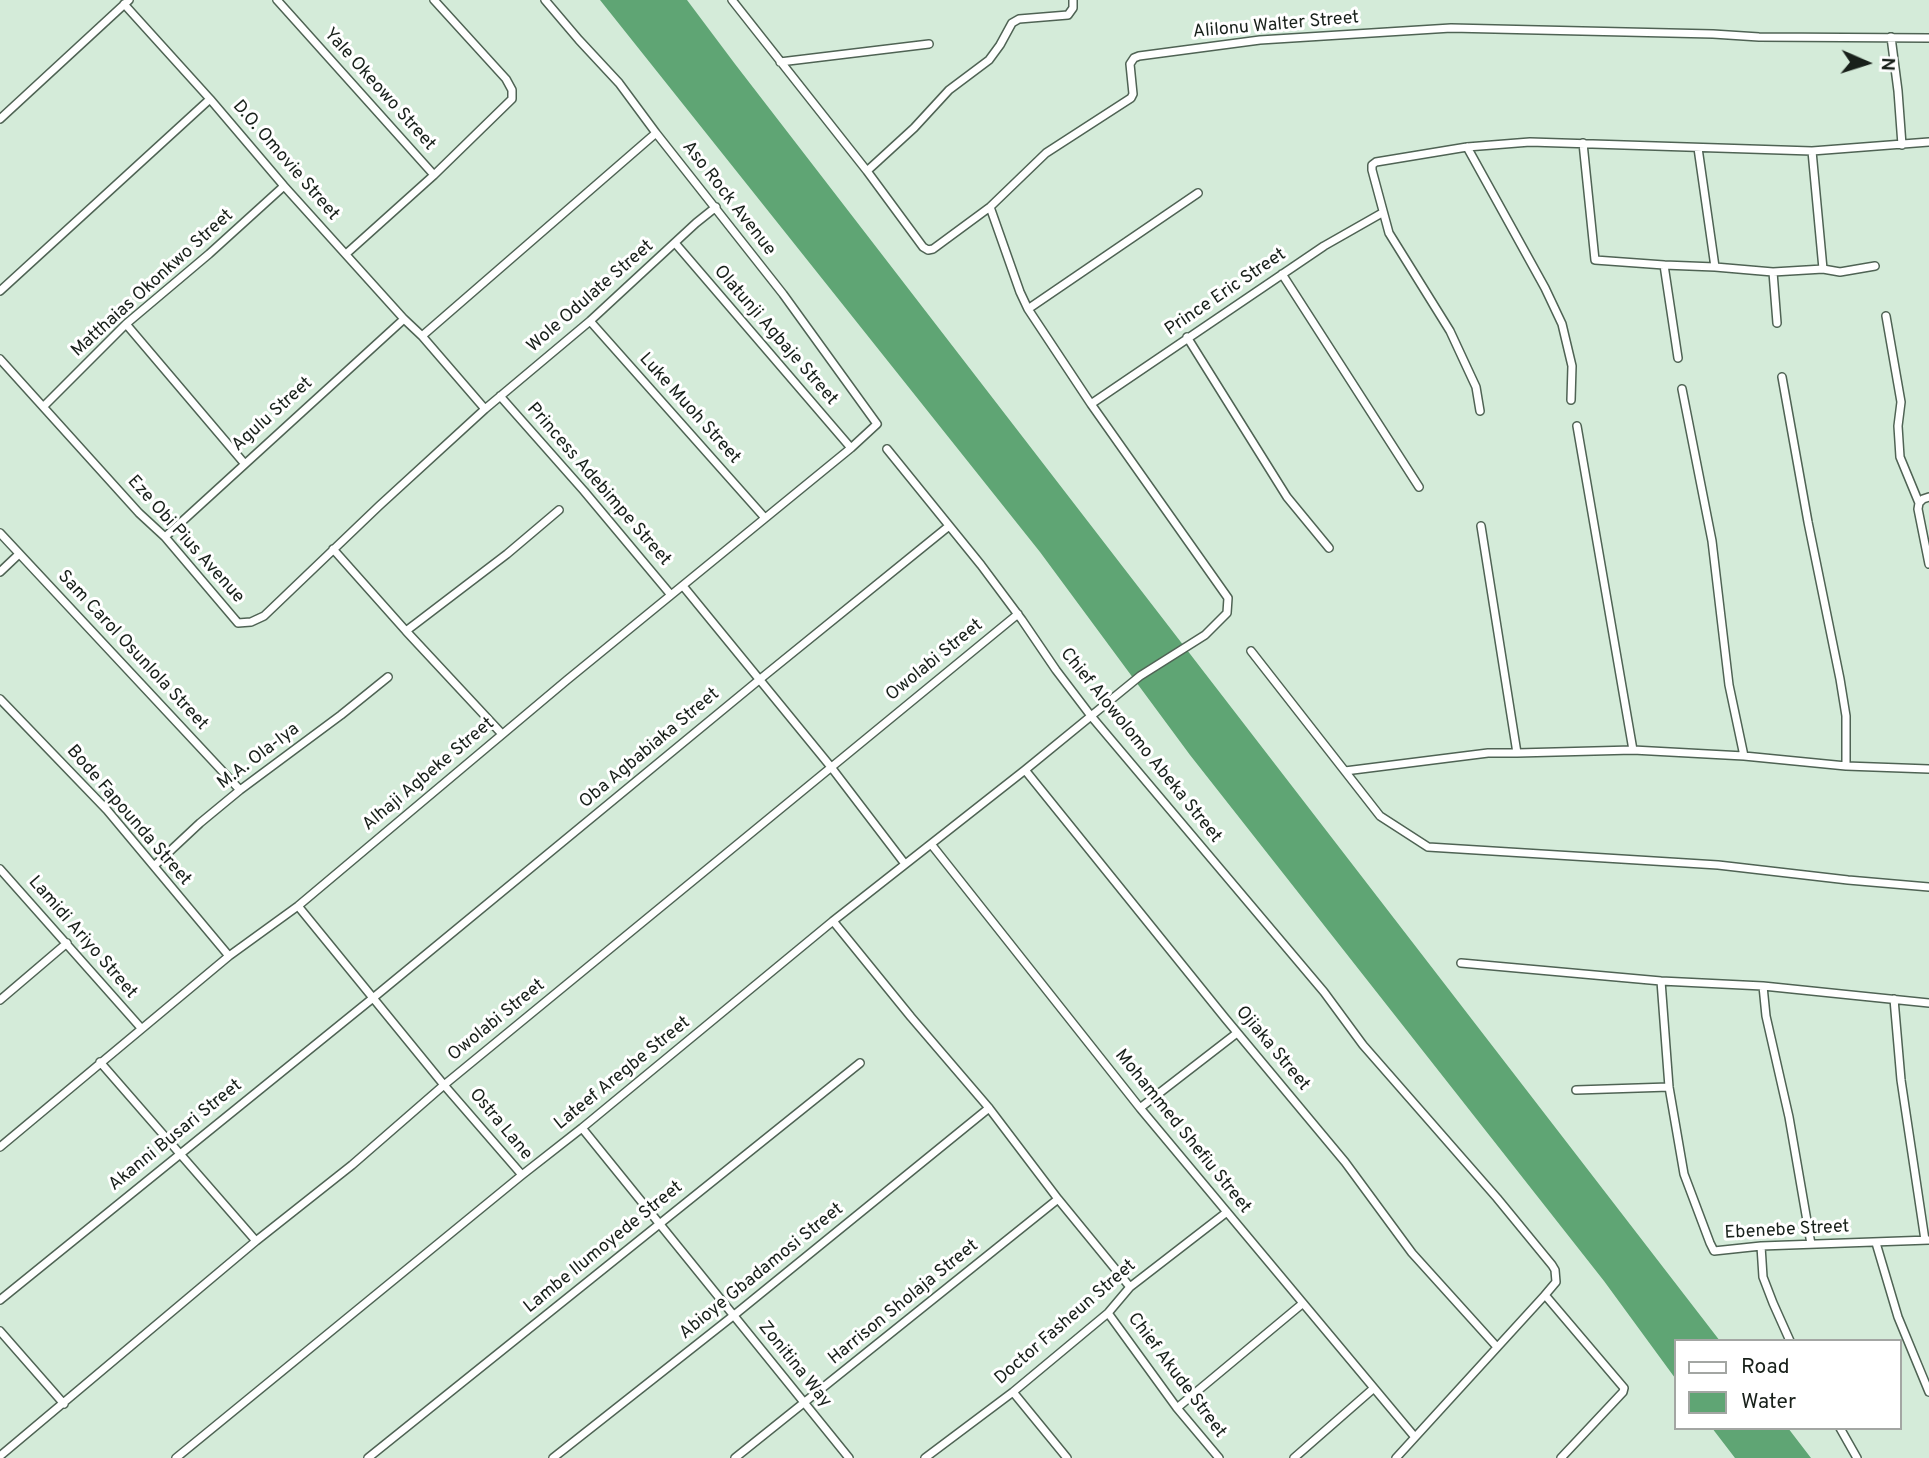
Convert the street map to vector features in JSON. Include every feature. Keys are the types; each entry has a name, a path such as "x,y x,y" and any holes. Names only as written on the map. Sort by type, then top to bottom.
{"street":[{"name":"Yale Okeowo Street","path":"277,0 434,175 346,254"},
{"path":"434,0 506,79 512,90 512,99 434,175"},
{"name":"Aso Rock Avenue","path":"545,0 619,83 783,294 877,424"},
{"path":"732,0 867,171 914,128 949,90 989,60 1012,23 1019,19 1068,15 1073,8 1073,0"},
{"path":"0,119 127,2"},
{"name":"D.O. Omovie Street","path":"127,2 284,186 485,409"},
{"name":"Alilonu Walter Street","path":"867,171 923,247 928,250 990,207 1046,153 1131,98 1133,94 1130,64 1139,56 1259,40 1451,28 1759,37 1929,38"},
{"path":"1891,37 1902,145"},
{"path":"780,62 929,44"},
{"path":"0,291 210,99"},
{"path":"422,336 656,133"},
{"path":"1480,411 1476,387 1450,331 1389,233 1372,170 1372,165 1376,162 1467,147 1530,142 1812,151 1929,142"},
{"path":"1583,144 1595,260 1773,272 1823,269 1840,272 1875,265"},
{"path":"1467,147 1562,324 1572,366 1571,400"},
{"path":"1698,148 1715,267"},
{"path":"1812,151 1823,269"},
{"name":"Matthaias Okonkwo Street","path":"44,406 126,324 284,186"},
{"path":"1028,309 1198,193"},
{"name":"Wole Odulate Street","path":"485,409 590,321 716,207"},
{"name":"Lateef Aregbe Street","path":"176,1458 833,921 1140,677 1205,635 1227,613 1228,598 1091,404 1028,309 990,207"},
{"name":"Prince Eric Street","path":"1091,404 1324,246 1382,213"},
{"name":"Olatunji Agbaje Street","path":"675,243 851,448"},
{"path":"1664,265 1678,358"},
{"path":"1773,272 1777,323"},
{"path":"1282,274 1419,487"},
{"path":"1886,316 1901,402 1898,426 1900,457 1919,503 1929,564"},
{"name":"Agulu Street","path":"165,537 404,319"},
{"name":"Luke Muoh Street","path":"590,321 765,518"},
{"path":"126,324 244,463"},
{"path":"1187,337 1287,497 1329,548"},
{"name":"Eze Obi Pius Avenue","path":"0,359 139,513 165,537 238,623 251,622 264,616 485,409"},
{"path":"1782,377 1840,679 1846,716 1846,766"},
{"path":"1682,389 1712,541 1729,685 1744,756"},
{"name":"Princess Adebimpe Street","path":"500,396 584,491 671,596"},
{"name":"Alhaji Agbeke Street","path":"0,1147 229,956 298,906 877,424"},
{"path":"1577,426 1633,750"},
{"name":"Chief Alowolomo Abeka Street","path":"887,449 1018,614 1091,716 1324,992 1363,1045 1497,1198 1555,1270 1556,1282 1545,1295"},
{"path":"1919,503 1929,498"},
{"path":"406,631 507,554 559,510"},
{"name":"Oba Agbabiaka Street","path":"373,998 949,526"},
{"path":"1481,526 1517,753"},
{"name":"Sam Carol Osunlola Street","path":"0,533 240,790"},
{"path":"333,549 502,734"},
{"path":"0,572 19,554"},
{"path":"683,586 831,767 905,864"},
{"name":"Owolabi Street","path":"0,1456 256,1241 352,1165 444,1085 1018,614"},
{"path":"1251,651 1380,816 1428,847 1718,865 1929,887"},
{"name":"M.A. Ola-Iya","path":"154,866 240,790 388,677"},
{"name":"Bode Fapounda Street","path":"0,699 107,810 229,956"},
{"path":"1345,771 1488,753 1633,750 1744,756 1846,766 1929,769"},
{"name":"Ojiaka Street","path":"1026,770 1237,1033 1345,1162 1412,1253 1497,1347"},
{"name":"Mohammed Shefiu Street","path":"931,844 1140,1108 1415,1436"},
{"name":"Lamidi Ariyo Street","path":"0,869 141,1028"},
{"name":"Ostra Lane","path":"298,906 444,1085 522,1175"},
{"path":"833,921 989,1108 1058,1199 1130,1287"},
{"path":"0,1000 66,943"},
{"path":"1461,963 1661,981 1763,986 1929,1003"},
{"name":"Ebenebe Street","path":"1661,981 1669,1087 1685,1174 1714,1251 1761,1246 1927,1240"},
{"path":"1763,986 1766,1016 1789,1117 1811,1244"},
{"name":"Akanni Busari Street","path":"0,1300 373,998"},
{"path":"1894,999 1901,1080 1927,1240"},
{"path":"1140,1108 1237,1033"},
{"path":"100,1062 256,1241"},
{"name":"Lambe Ilumoyede Street","path":"368,1458 860,1063"},
{"path":"1576,1090 1669,1087"},
{"name":"Abioye Gbadamosi Street","path":"553,1458 989,1108"},
{"name":"Zonitina Way","path":"582,1128 849,1458"},
{"name":"Harrison Sholaja Street","path":"735,1458 1058,1199"},
{"name":"Doctor Fasheun Street","path":"925,1458 1013,1392 1108,1313 1130,1287 1227,1212"},
{"path":"1876,1243 1898,1317 1929,1392"},
{"path":"1761,1246 1763,1277 1789,1339"},
{"path":"1396,1458 1545,1295 1624,1388 1561,1458"},
{"path":"1177,1408 1302,1304"},
{"name":"Chief Akude Street","path":"1108,1313 1177,1408 1219,1458"},
{"path":"0,1331 64,1404"},
{"path":"1294,1458 1374,1388"},
{"path":"1013,1392 1068,1458"},
{"path":"1841,1430 1857,1458"}],"water":[{"path":"600,0 687,0 1718,1339 1674,1339 1674,1377 1604,1281 1190,755 1040,552"},
{"path":"1714,1430 1790,1430 1811,1458 1735,1458"}]}
